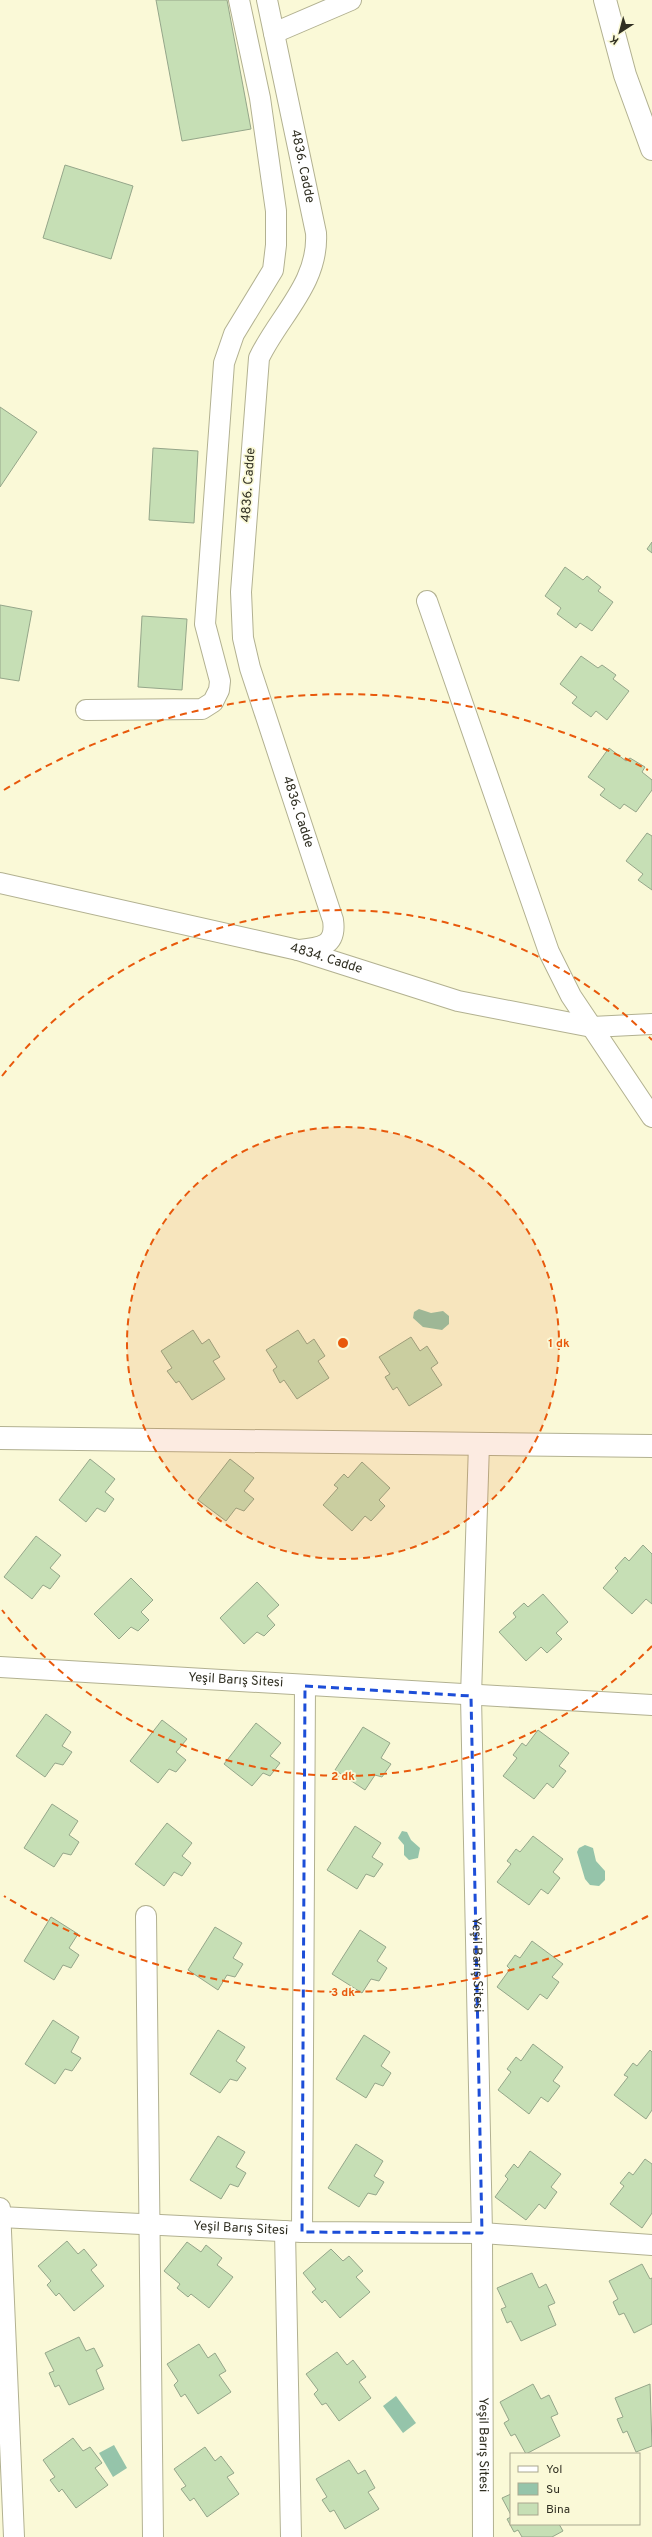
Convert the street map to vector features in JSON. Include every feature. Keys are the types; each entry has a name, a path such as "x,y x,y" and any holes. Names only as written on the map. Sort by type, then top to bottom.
{"street":[{"path":"86,710 202,709 213,702 219,690 220,680 206,624 224,363 234,334 273,270 276,245 276,211 260,98 239,0"},
{"name":"4836. Cadde","path":"268,0 316,233 317,249 304,285 266,343 259,358 241,592 241,624 250,668 335,930 329,942 319,948 298,950"},
{"path":"274,33 351,0"},
{"path":"605,0 625,75 652,149"},
{"path":"427,601 549,952 571,996 652,1117"},
{"name":"4834. Cadde","path":"0,883 298,950 458,1001 592,1027 652,1024"},
{"path":"0,1438 652,1446"},
{"name":"Yeşil Barış Sitesi","path":"479,1444 472,1696 482,2233 483,2537"},
{"name":"Yeşil Barış Sitesi","path":"0,1667 472,1696 652,1705"},
{"path":"291,2537 294,2232 305,1686"},
{"path":"146,1916 153,2537"},
{"path":"0,2208 14,2537"},
{"name":"Yeşil Barış Sitesi","path":"0,2217 294,2232 482,2233 652,2245"}],"highlighted area":[{"path":"305,1686 471,1696 482,2233 302,2232"}],"water":[{"path":"419,1309 431,1313 443,1311 449,1316 449,1324 442,1330 423,1327 413,1318 414,1312"},
{"path":"402,1831 407,1832 411,1840 420,1848 418,1858 409,1860 404,1855 404,1845 398,1838"},
{"path":"585,1845 593,1848 596,1861 605,1871 605,1880 599,1886 590,1885 585,1879 577,1852 579,1848"},
{"path":"396,2396 416,2423 403,2433 383,2406"},
{"path":"114,2445 127,2468 113,2477 99,2453"}],"building":[{"path":"156,0 227,0 251,129 182,141"},
{"path":"65,165 133,186 111,259 43,238"},
{"path":"0,407 37,432 0,487"},
{"path":"153,448 198,451 194,523 149,520"},
{"path":"652,542 652,553 647,549"},
{"path":"565,567 583,580 587,576 601,587 598,591 613,602 592,631 580,623 576,628 557,614 561,608 545,596"},
{"path":"0,605 32,611 19,681 0,678"},
{"path":"142,616 187,619 182,690 138,687"},
{"path":"581,656 598,668 602,665 616,675 613,679 629,691 607,720 596,711 591,717 572,703 577,697 560,684"},
{"path":"609,748 626,761 630,758 645,767 642,772 652,780 652,790 636,812 624,804 620,809 600,795 605,789 588,777"},
{"path":"647,833 652,836 652,890 638,880 643,874 626,861"},
{"path":"193,1330 202,1344 209,1339 220,1357 213,1361 225,1379 192,1400 179,1381 176,1383 167,1371 172,1368 161,1351"},
{"path":"298,1330 307,1344 314,1339 325,1356 318,1361 329,1378 297,1399 284,1380 280,1383 273,1370 277,1367 266,1350"},
{"path":"411,1337 420,1351 427,1346 438,1363 431,1368 442,1385 409,1406 397,1387 393,1390 385,1377 390,1374 379,1357"},
{"path":"90,1459 115,1479 105,1492 114,1499 105,1512 97,1508 86,1522 59,1500"},
{"path":"230,1459 254,1478 244,1491 254,1499 244,1511 236,1508 226,1521 198,1500"},
{"path":"362,1462 390,1488 379,1500 385,1506 371,1521 365,1516 352,1531 323,1505 338,1488 334,1485 344,1474 348,1478"},
{"path":"36,1536 61,1555 50,1568 60,1576 50,1589 43,1585 32,1599 4,1577"},
{"path":"643,1545 652,1554 652,1604 646,1599 632,1614 603,1588 618,1571 615,1568 625,1557 629,1561"},
{"path":"131,1578 153,1600 141,1612 149,1620 138,1631 131,1627 119,1639 94,1614"},
{"path":"257,1582 279,1605 267,1616 275,1625 264,1636 257,1632 244,1644 220,1618"},
{"path":"543,1594 568,1622 556,1633 562,1639 547,1653 541,1647 526,1661 499,1632 516,1617 513,1613 524,1603 528,1607"},
{"path":"46,1714 71,1732 62,1746 72,1752 63,1765 55,1763 45,1777 16,1756"},
{"path":"162,1720 187,1739 176,1752 186,1760 176,1772 169,1769 158,1783 130,1761"},
{"path":"256,1723 281,1743 270,1756 280,1763 270,1776 263,1773 252,1786 224,1764"},
{"path":"363,1727 390,1743 381,1758 391,1764 382,1777 375,1775 365,1790 335,1770"},
{"path":"538,1730 569,1753 559,1766 566,1771 553,1788 547,1783 534,1799 503,1776 517,1758 513,1755 522,1743 526,1746"},
{"path":"52,1804 78,1821 69,1835 79,1842 71,1855 63,1853 54,1867 24,1848"},
{"path":"167,1823 192,1843 182,1856 191,1863 182,1876 174,1872 164,1886 135,1864"},
{"path":"355,1826 381,1843 372,1857 383,1864 374,1877 366,1874 357,1889 327,1870"},
{"path":"533,1836 563,1859 553,1872 560,1878 548,1894 541,1889 529,1905 497,1882 511,1864 507,1861 516,1849 520,1852"},
{"path":"51,1917 78,1934 69,1948 79,1955 71,1968 63,1965 54,1980 24,1961"},
{"path":"215,1927 242,1943 233,1958 243,1964 235,1977 227,1975 218,1990 188,1970"},
{"path":"360,1930 386,1947 377,1961 387,1968 379,1981 371,1979 362,1993 332,1974"},
{"path":"532,1941 563,1964 552,1977 559,1982 547,1999 540,1994 528,2010 497,1987 510,1969 507,1966 515,1955 520,1958"},
{"path":"53,2020 79,2037 71,2052 81,2058 72,2071 65,2069 55,2084 25,2064"},
{"path":"218,2030 245,2047 236,2061 246,2068 237,2081 230,2079 220,2093 190,2074"},
{"path":"364,2035 390,2052 381,2066 391,2073 383,2086 375,2083 366,2098 336,2079"},
{"path":"533,2044 563,2067 553,2081 560,2086 548,2102 541,2097 529,2114 498,2090 511,2072 507,2069 516,2057 521,2061"},
{"path":"650,2050 652,2052 652,2110 646,2119 614,2095 628,2077 624,2075 633,2063 637,2066"},
{"path":"218,2136 245,2152 236,2167 246,2173 238,2187 230,2184 221,2199 190,2180"},
{"path":"356,2144 383,2161 374,2176 384,2182 376,2195 368,2193 359,2207 328,2188"},
{"path":"530,2151 561,2174 551,2187 557,2192 545,2209 539,2204 526,2220 495,2197 508,2179 505,2176 514,2164 518,2168"},
{"path":"645,2159 652,2164 652,2213 642,2228 610,2204 624,2186 620,2183 629,2172 633,2175"},
{"path":"67,2241 78,2254 84,2249 97,2265 91,2270 104,2286 74,2311 59,2293 56,2296 47,2285 51,2281 38,2266"},
{"path":"187,2242 201,2252 206,2245 222,2258 217,2265 233,2277 209,2308 191,2294 188,2297 177,2288 180,2284 164,2271"},
{"path":"331,2249 343,2261 349,2256 363,2271 356,2277 370,2292 340,2318 325,2300 322,2303 312,2292 316,2289 303,2273"},
{"path":"642,2264 650,2279 652,2278 652,2324 634,2333 624,2313 619,2315 613,2302 618,2299 609,2281"},
{"path":"532,2273 539,2288 546,2284 555,2303 548,2306 556,2325 521,2341 511,2321 507,2323 501,2309 506,2307 497,2288"},
{"path":"79,2337 86,2351 94,2348 103,2366 96,2370 104,2389 69,2405 59,2385 55,2387 49,2373 54,2371 45,2353"},
{"path":"199,2344 208,2358 215,2353 226,2371 219,2375 231,2392 198,2414 185,2394 181,2397 174,2385 178,2381 167,2364"},
{"path":"337,2352 347,2365 353,2360 366,2377 359,2382 371,2398 339,2421 326,2403 322,2405 314,2394 318,2390 306,2374"},
{"path":"533,2384 541,2399 549,2395 558,2414 551,2417 560,2436 525,2453 515,2434 511,2436 504,2423 509,2420 500,2402"},
{"path":"650,2384 652,2446 636,2452 627,2431 623,2433 617,2419 623,2417 615,2398"},
{"path":"73,2438 83,2451 90,2447 102,2463 95,2468 108,2485 76,2508 62,2489 59,2492 50,2480 55,2477 43,2460"},
{"path":"205,2447 215,2461 221,2456 234,2473 227,2477 239,2494 207,2517 194,2498 190,2501 181,2489 186,2486 174,2469"},
{"path":"349,2460 358,2474 365,2470 375,2488 368,2492 379,2509 345,2529 334,2510 330,2512 322,2500 327,2497 316,2479"},
{"path":"510,2494 510,2513 502,2498"},
{"path":"510,2518 510,2525 507,2519"},
{"path":"510,2525 560,2525 563,2531 552,2537 522,2537 518,2530 514,2532"}]}
